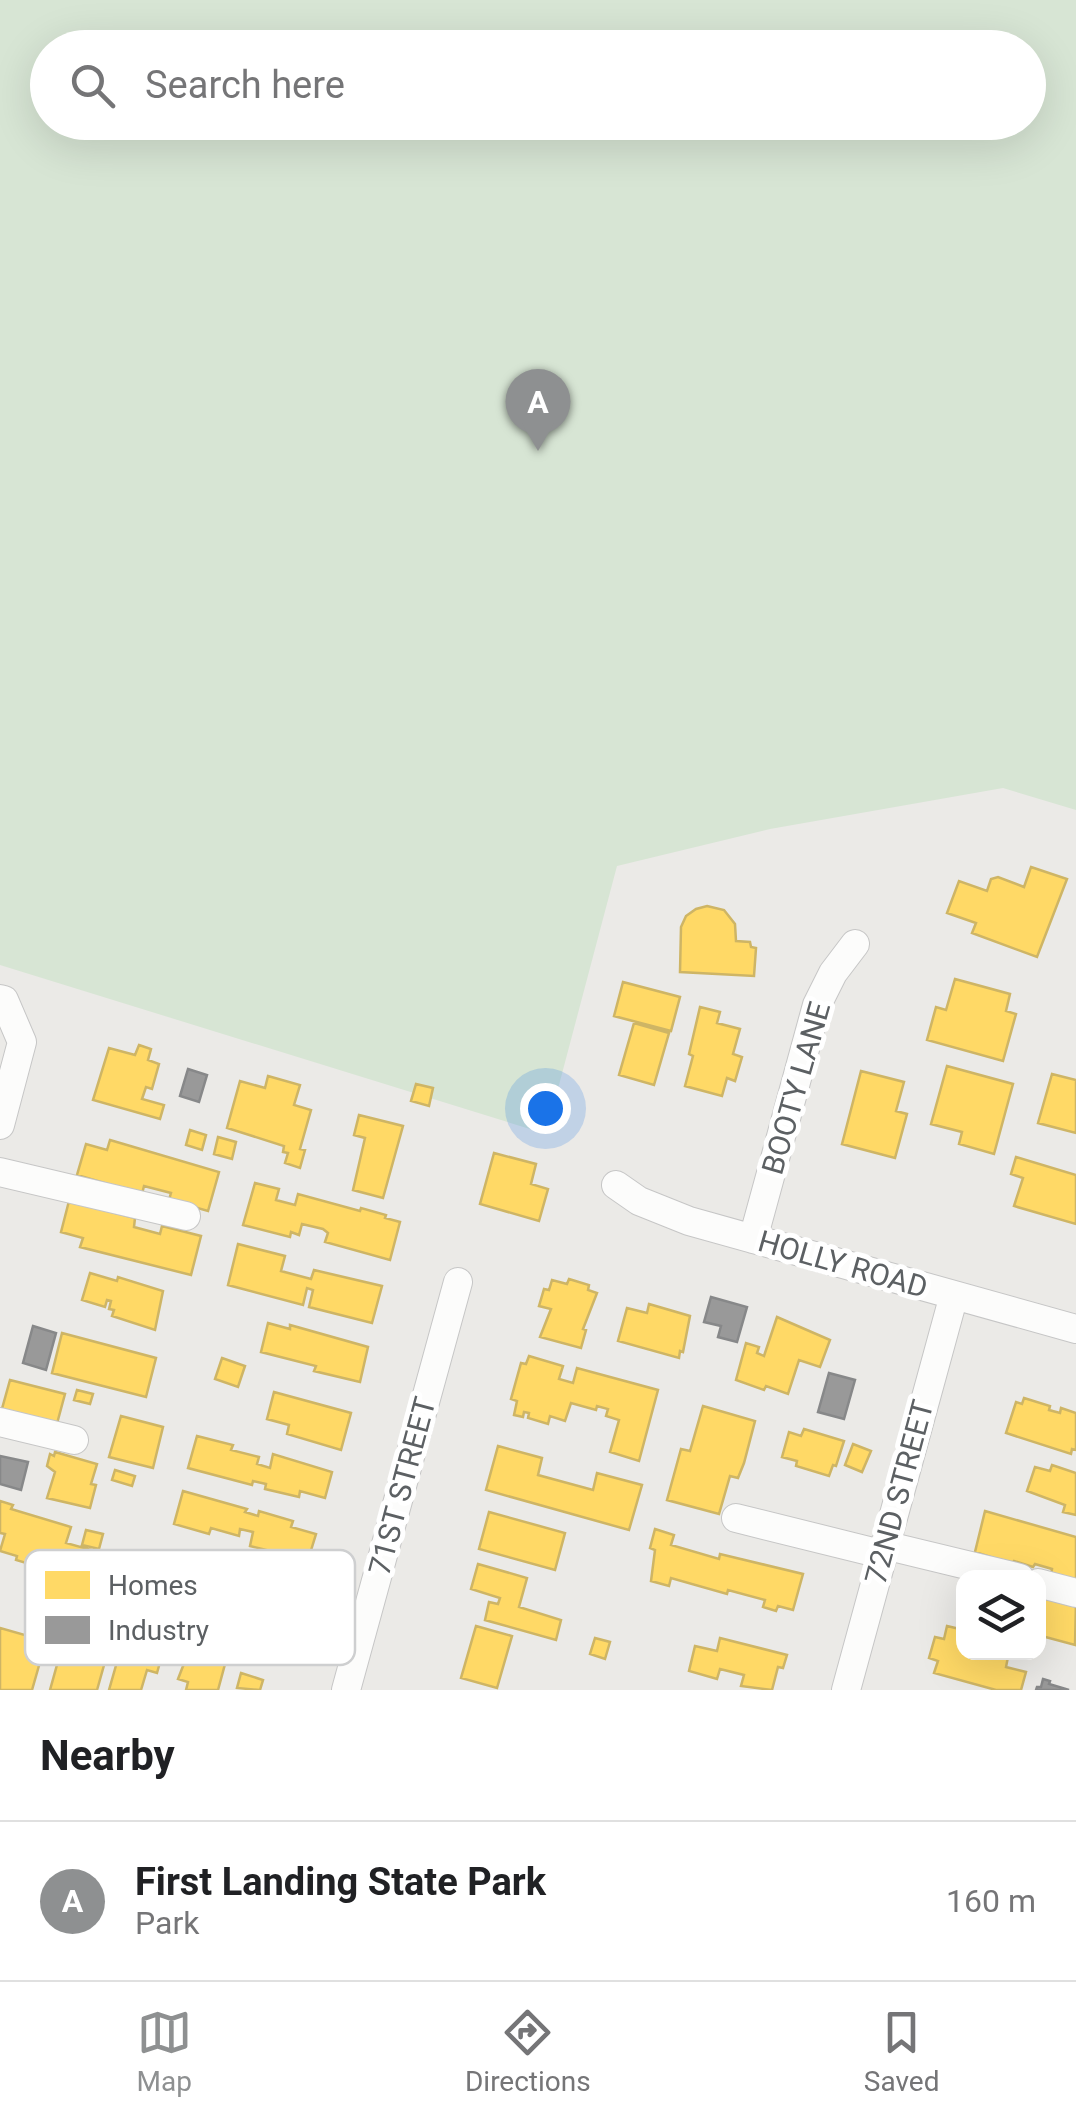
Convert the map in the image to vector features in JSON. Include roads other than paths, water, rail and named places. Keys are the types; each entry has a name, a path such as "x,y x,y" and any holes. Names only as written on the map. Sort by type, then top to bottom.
{"street":[{"name":"BOOTY LANE","path":"753,1239 817,1004 833,972 854,944"},
{"path":"0,999 4,1000 22,1042 0,1125"},
{"path":"0,1172 186,1216"},
{"name":"HOLLY ROAD","path":"616,1185 638,1201 689,1222 1076,1328"},
{"name":"71ST STREET","path":"355,1657 458,1282"},
{"name":"72ND STREET","path":"846,1690 954,1295"},
{"path":"0,1422 74,1440"},
{"path":"736,1518 981,1570"},
{"path":"1046,1584 1076,1593"},
{"name":"71ST STREET","path":"346,1690 353,1665"}],"place":[{"name":"First Landing State Park","path":"538,451"}]}
